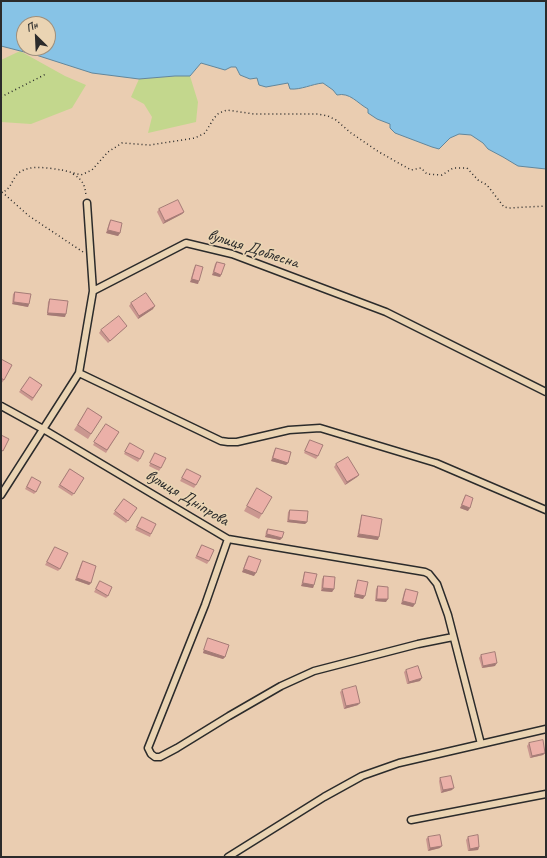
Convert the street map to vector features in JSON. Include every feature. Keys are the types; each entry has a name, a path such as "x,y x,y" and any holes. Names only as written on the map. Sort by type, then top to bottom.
{"street":[{"path":"1,495 79,372 93,291 87,203"},
{"name":"вулиця Доблесна","path":"93,291 186,243 232,254 386,312 546,392"},
{"path":"79,372 221,441 237,442 289,430 320,428 436,463 546,510"},
{"name":"вулиця Дніпрова","path":"1,406 43,429 228,539 429,574 437,584 454,637"},
{"path":"228,539 205,605 148,748 154,757 160,756 177,748 281,686 314,671 418,644 454,637 481,744"},
{"path":"228,857 324,797 362,776 398,763 546,729"},
{"path":"411,820 546,794"}],"path":[{"path":"1,97 46,74"},
{"path":"91,258 29,216 2,192 9,188 16,176 24,170 40,167 81,174 92,170 108,152 122,143 150,145 195,138 205,133 214,118 219,113 227,110 254,114 318,114 328,116 336,120 351,133 379,152 411,170 421,168 426,174 442,175 453,168 467,168 478,180 487,185 504,207 546,206"},
{"path":"62,170 73,173 80,178 85,185 87,203"}],"green space":[{"path":"16,53 16,56 29,56 65,76 86,85 72,108 31,124 1,122 1,60"},
{"path":"190,76 198,102 196,122 148,133 152,117 144,104 131,97 139,79"}],"water":[{"path":"1,1 546,1 546,169 518,166 488,149 483,143 471,135 459,134 450,138 439,149 395,133 390,128 390,124 377,119 368,113 368,109 350,97 342,94 337,95 323,83 294,89 290,89 288,83 266,87 259,85 257,78 250,79 240,75 236,67 231,67 225,70 201,63 190,76 139,79 92,73 39,56 56,56 56,16 16,16 16,50 1,46"}],"building":[{"path":"178,200 184,212 165,221 159,209"},
{"path":"111,220 122,223 120,233 108,230"},
{"path":"217,262 225,264 221,275 214,272"},
{"path":"196,265 203,267 199,281 192,279"},
{"path":"15,292 31,294 29,304 14,302"},
{"path":"146,293 155,306 139,316 131,303"},
{"path":"50,299 68,301 66,314 48,313"},
{"path":"119,316 127,326 110,341 101,330"},
{"path":"1,359 12,365 4,380 1,378"},
{"path":"30,377 42,385 33,398 21,390"},
{"path":"88,408 102,417 91,434 78,425"},
{"path":"106,424 119,432 107,450 94,442"},
{"path":"1,435 9,439 3,451 1,450"},
{"path":"310,440 323,445 318,456 305,451"},
{"path":"130,443 144,451 140,459 125,452"},
{"path":"276,448 291,452 288,463 273,458"},
{"path":"155,453 166,458 161,468 150,463"},
{"path":"348,457 359,475 347,482 336,464"},
{"path":"70,469 84,478 74,494 60,485"},
{"path":"187,469 201,476 196,485 182,478"},
{"path":"32,477 41,482 36,492 27,487"},
{"path":"257,488 272,497 262,514 247,506"},
{"path":"466,495 473,498 470,508 462,505"},
{"path":"124,499 137,508 128,521 115,511"},
{"path":"290,510 308,511 307,522 289,520"},
{"path":"362,515 382,519 379,537 359,534"},
{"path":"142,517 156,524 151,534 137,527"},
{"path":"268,529 284,532 282,538 267,534"},
{"path":"202,545 214,550 209,561 197,556"},
{"path":"55,547 68,553 60,569 47,562"},
{"path":"249,556 261,560 256,573 244,569"},
{"path":"83,561 96,566 91,583 77,578"},
{"path":"305,572 317,574 314,585 303,583"},
{"path":"324,576 335,577 334,589 323,588"},
{"path":"358,580 368,582 365,596 355,594"},
{"path":"100,581 112,587 108,596 96,589"},
{"path":"378,586 388,587 388,599 377,599"},
{"path":"406,589 418,592 415,604 403,601"},
{"path":"208,638 229,645 225,657 204,650"},
{"path":"495,652 497,663 483,666 481,655"},
{"path":"418,666 422,678 409,682 406,670"},
{"path":"356,686 360,703 346,706 342,690"},
{"path":"543,740 545,753 532,756 529,743"},
{"path":"451,776 454,788 443,790 440,778"},
{"path":"440,835 442,846 430,848 428,837"},
{"path":"478,835 479,847 470,849 468,837"}]}
